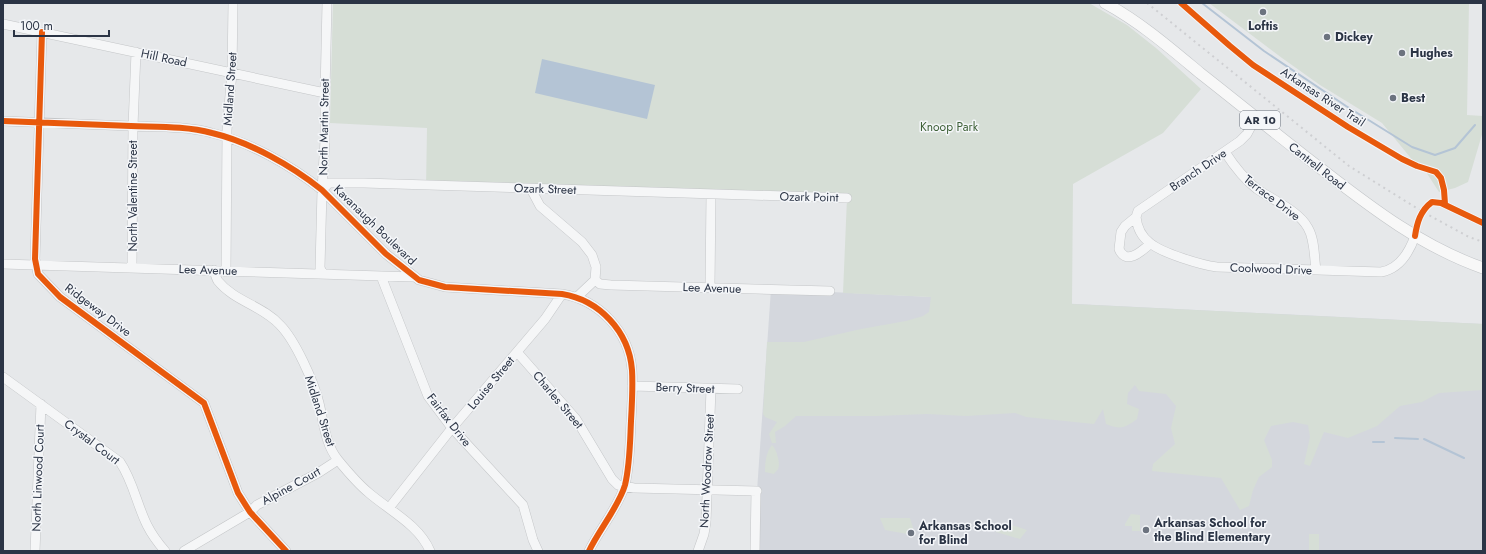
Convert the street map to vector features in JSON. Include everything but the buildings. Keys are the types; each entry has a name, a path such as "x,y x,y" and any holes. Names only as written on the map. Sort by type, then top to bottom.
{"main road":[{"name":"Cantrell Road","path":"1105,3 1124,13 1154,36 1351,192 1415,236 1448,255 1483,268"}],"street":[{"name":"Midland Street","path":"226,272 227,138 232,72 233,3"},
{"name":"North Martin Street","path":"323,274 320,268 325,140 327,3"},
{"name":"Hill Road","path":"3,24 325,93"},
{"name":"Ridgeway Drive","path":"42,32 34,259 40,276 60,297 204,403 236,488 250,512 286,551"},
{"name":"North Valentine Street","path":"132,268 133,126 136,52"},
{"name":"Branch Drive","path":"1150,244 1141,253 1133,257 1128,257 1120,251 1119,243 1121,232 1125,226 1136,217 1138,211 1144,206 1244,138 1256,118"},
{"name":"Kavanaugh Boulevard","path":"3,121 133,126 209,132 240,142 304,176 322,190 386,254 414,277 430,284 445,287 562,294 577,297 602,311 621,333 630,357 632,386 629,458 625,486 617,503 589,551"},
{"name":"Terrace Drive","path":"1224,152 1237,170 1249,181 1305,223 1310,231 1313,242 1316,270"},
{"name":"Ozark Street","path":"322,190 326,185 332,183 770,196"},
{"path":"531,189 540,206 591,251 596,268 595,280 577,297"},
{"path":"710,287 711,194"},
{"name":"Ozark Point","path":"770,196 847,198"},
{"path":"1136,217 1139,230 1150,244"},
{"name":"Coolwood Drive","path":"1150,244 1199,263 1217,267 1375,273 1385,272 1394,267 1404,258 1415,236"},
{"name":"Lee Avenue","path":"3,264 414,277"},
{"name":"Midland Street","path":"214,270 219,282 234,294 273,319 287,333 313,384 319,402 326,435 338,460 364,489 422,536 430,551"},
{"name":"Fairfax Drive","path":"381,276 428,396 452,428 524,505 533,540 538,551"},
{"name":"Lee Avenue","path":"595,280 600,284 611,285 830,291"},
{"name":"Louise Street","path":"389,508 452,428 545,319 562,294"},
{"name":"Charles Street","path":"517,352 576,418 616,484 625,486"},
{"name":"Crystal Court","path":"3,377 120,462 126,471 147,525 165,551"},
{"name":"Berry Street","path":"632,386 738,389"},
{"name":"North Woodrow Street","path":"698,551 706,528 711,389"},
{"name":"North Linwood Court","path":"35,551 41,404"},
{"name":"Alpine Court","path":"184,551 250,512 257,505 318,473 338,460"},
{"path":"625,486 634,488 756,491 755,551"}],"shaded area":[{"path":"771,289 1483,324 1483,551 756,551 757,491"}],"green space":[{"name":"Knoop Park","path":"333,3 1089,3 1127,25 1156,48 1201,89 1163,133 1073,184 1072,304 1483,324 1483,390 1439,393 1422,402 1400,406 1377,426 1348,438 1324,432 1310,466 1304,464 1310,437 1308,425 1293,422 1271,426 1264,440 1272,460 1272,467 1259,477 1253,490 1249,506 1240,510 1221,478 1152,471 1153,464 1175,444 1171,428 1176,406 1166,394 1139,391 1135,385 1128,393 1127,404 1139,409 1137,419 1122,427 1115,427 1106,424 1103,409 1094,424 1026,417 1015,413 966,416 927,414 877,416 796,416 785,426 775,432 776,443 772,443 769,434 777,422 765,417 763,414 767,342 804,342 861,329 906,321 923,316 929,312 931,297 843,293 847,198 426,188 427,128 330,123"},
{"path":"1209,3 1469,3 1467,115 1483,116 1483,131 1468,182 1455,188 1439,192 1426,172 1414,162 1382,123 1320,85"},
{"path":"772,445 779,464 778,469 774,474 765,472 767,454"},
{"path":"1131,514 1140,515 1140,531 1132,531 1132,526 1125,526"},
{"path":"880,518 910,518 914,531 913,535 885,530"},
{"path":"1009,524 1027,530 1020,539 996,532 995,527"},
{"path":"1309,534 1319,534 1319,551 1309,551"}],"water":[{"path":"542,59 655,85 647,119 535,93"}],"waterway":[{"path":"1202,3 1264,51 1346,106 1412,147 1435,155 1455,148 1475,125"},
{"path":"1395,438 1418,439"},
{"path":"1424,439 1464,458"},
{"path":"1373,442 1384,442"}],"railway":[{"path":"1147,3 1349,166 1423,212 1469,237 1483,242"}],"cycle path":[{"name":"Arkansas River Trail","path":"1181,3 1253,65 1348,127 1402,159 1436,172 1441,178 1445,204"},
{"path":"42,32 35,259 38,274 60,297 204,403 238,493 250,512 286,551"},
{"path":"3,121 182,128 226,137 256,149 298,172 322,190 386,254 419,280 445,287 562,294 576,297 600,310 618,330 630,356 632,370 632,402 629,461 625,485 614,510 589,551"},
{"path":"1415,236 1420,218 1425,209 1432,202 1441,203 1483,223"}],"place":[{"name":"Loftis","path":"1263,12"},
{"name":"Dickey","path":"1327,37"},
{"name":"Hughes","path":"1402,53"},
{"name":"Best","path":"1393,98"},
{"name":"Arkansas School for the Blind Elementary","path":"1146,530"},
{"name":"Arkansas School for Blind","path":"911,533"}]}
